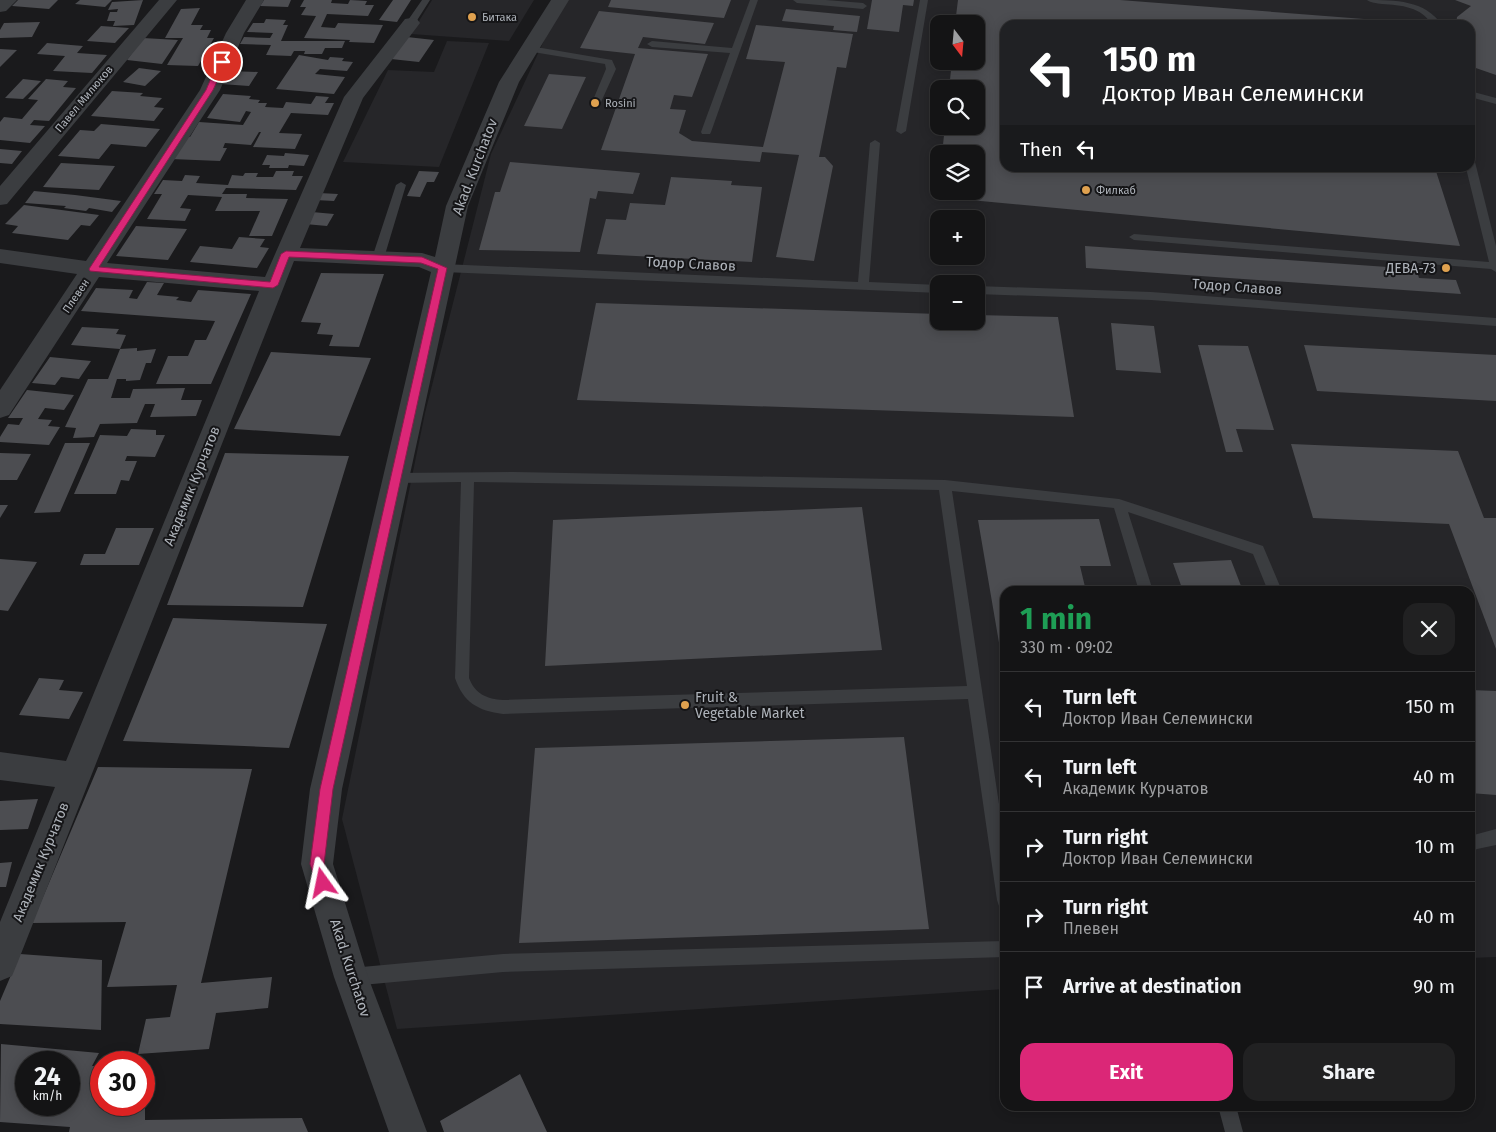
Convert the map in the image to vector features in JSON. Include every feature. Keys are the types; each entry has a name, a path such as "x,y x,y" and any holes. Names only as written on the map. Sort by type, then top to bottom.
{"street":[{"path":"0,7 8,0"},
{"name":"Павел Милюков","path":"0,198 168,0"},
{"name":"Плевен","path":"0,409 210,90 235,33 255,0"},
{"name":"Akad. Kurchatov","path":"408,1132 351,978 317,864 326,789 457,206 510,82 560,0"},
{"name":"Академик Курчатов","path":"0,964 273,285 354,96 411,23"},
{"path":"286,254 422,260 443,268"},
{"path":"0,256 93,269 273,285"},
{"path":"0,766 75,776"}],"lane":[{"path":"411,23 426,0"},
{"path":"706,132 754,0"},
{"path":"797,0 863,6"},
{"path":"901,130 924,0"},
{"path":"1371,0 1412,5 1430,15 1434,20"},
{"path":"652,44 736,51"},
{"path":"530,49 609,62 611,69 598,100"},
{"path":"1475,95 1496,101"},
{"path":"862,286 876,143"},
{"path":"1134,237 1495,267 1472,172"},
{"path":"378,258 401,184"},
{"name":"Тодор Славов","path":"443,268 930,288"},
{"name":"Тодор Славов","path":"985,290 1151,296 1496,322"},
{"path":"396,478 468,477 945,485 1119,504 1258,550 1273,586"},
{"path":"468,477 462,678 465,688 471,697 480,702 491,706 503,707 975,692"},
{"path":"945,485 1000,865"},
{"path":"1119,504 1144,586"},
{"path":"1475,841 1496,837"},
{"path":"351,978 503,963 1000,949"},
{"path":"1228,1111 1234,1132"}],"shaded area":[{"name":"Битака","path":"432,0 534,0 509,41 411,34"},
{"name":"Fruit & Vegetable Market","path":"563,0 1496,0 1496,957 1475,958 1475,586 1000,586 1000,989 397,1029 342,819 425,413 491,154"},
{"path":"447,41 489,43 439,167 343,162 388,70 434,72"}],"building":[{"path":"18,0 58,0 49,9 12,6"},
{"path":"80,0 112,0 105,7 75,4"},
{"path":"143,0 134,25 113,26 115,21 107,21 110,12 117,12 118,9 108,10 112,2"},
{"path":"264,0 291,0 288,7 260,6"},
{"path":"304,0 332,0 331,3 348,4 350,0 367,1 365,5 374,5 368,16 327,14 321,27 335,28 338,23 383,25 374,43 304,38 316,16 301,15 306,7 300,7"},
{"path":"393,0 411,0 397,22 379,20"},
{"path":"611,0 731,0 724,18 608,7"},
{"path":"872,0 914,0 913,6 903,5 899,32 867,29"},
{"path":"958,0 1120,0 1377,20 1000,20 1000,172 1436,172 1460,246 970,200 985,200 985,145 943,145 944,135 985,135 985,80 950,80 951,70 985,70 985,15 956,15"},
{"path":"1455,0 1496,0 1496,75 1475,68 1475,20 1457,20 1457,17 1471,6"},
{"path":"200,8 191,25 203,25 200,30 211,30 207,38 214,38 198,66 167,65 183,38 165,38 181,9"},
{"path":"786,9 860,16 857,32 833,30 834,26 782,21"},
{"path":"599,11 714,23 705,44 643,37 638,48 708,54 692,97 674,95 670,109 686,110 679,133 692,141 763,147 785,62 746,59 756,25 853,34 846,68 837,67 819,157 825,157 833,166 814,261 776,257 799,155 762,152 760,162 601,150 635,54 580,48"},
{"path":"266,19 286,20 283,25 288,25 281,41 345,41 342,48 325,48 322,54 304,54 305,51 294,51 291,56 266,55 271,45 240,44 244,37 270,38 273,33 247,32 253,23 264,23"},
{"path":"40,22 32,37 0,38 0,30 4,23"},
{"path":"101,26 129,28 115,43 87,41"},
{"path":"407,37 434,40 419,62 391,59"},
{"path":"143,38 178,40 162,64 127,60"},
{"path":"47,43 83,46 77,53 107,55 92,73 53,71 65,56 37,54"},
{"path":"0,49 17,50 0,67"},
{"path":"299,55 328,60 330,57 344,58 342,61 353,62 347,71 320,69 315,74 345,77 334,94 276,89"},
{"path":"139,68 161,71 145,86 123,82"},
{"path":"230,71 258,72 249,86 221,84"},
{"path":"549,74 586,77 562,129 524,126"},
{"path":"23,79 41,81 23,99 5,98"},
{"path":"46,79 68,81 63,87 76,88 49,121 34,120 30,125 45,126 30,143 0,140 0,122 4,117 22,119 38,100 28,99"},
{"path":"112,91 143,93 140,96 162,98 154,107 164,108 154,121 91,116"},
{"path":"223,94 251,96 249,99 260,100 258,103 267,103 265,107 283,108 286,102 311,104 316,96 329,97 325,103 334,103 328,115 291,113 279,133 302,134 295,149 253,147 261,132 259,132 251,145 225,143 223,148 227,148 220,161 171,159 185,137 190,137 199,122 243,125 251,112 246,111 240,122 207,118"},
{"path":"101,124 160,129 146,147 111,144 99,159 58,156 80,130 94,131"},
{"path":"0,149 22,151 12,164 0,163"},
{"path":"285,153 309,155 304,166 289,165 288,168 269,168 270,165 262,165 267,155 284,156"},
{"path":"510,162 640,173 633,194 598,191 596,199 590,198 580,252 479,250 495,192 500,192"},
{"path":"61,163 115,166 99,190 43,187"},
{"path":"276,171 294,171 292,176 303,176 296,190 226,188 222,194 247,194 246,198 288,199 272,236 249,236 260,211 215,211 222,197 188,195 180,208 191,209 185,221 147,219 162,194 154,194 163,180 182,181 185,175 200,176 196,183 228,185 232,175 243,176 245,173 258,173 256,177 273,177"},
{"path":"419,171 439,172 434,182 427,182 420,197 407,196"},
{"path":"671,177 732,181 731,185 762,187 752,262 597,254 606,219 626,220 630,203 665,205"},
{"path":"34,191 121,201 112,212 89,208 86,211 64,208 66,206 25,203"},
{"path":"319,193 338,194 334,201 315,200"},
{"path":"24,205 99,215 90,226 81,225 68,240 12,233 18,226 5,224"},
{"path":"312,212 334,214 327,226 305,224"},
{"path":"136,226 187,229 168,260 116,256"},
{"path":"239,237 265,239 260,247 269,248 257,268 190,262 200,246 232,249"},
{"path":"1085,246 1416,269 1419,278 1456,280 1461,294 1086,268"},
{"path":"321,273 384,274 359,347 329,346 333,335 317,334 321,323 301,322"},
{"path":"147,282 164,283 157,295 179,297 176,300 191,302 198,290 251,294 211,384 156,384 168,356 188,356 195,340 206,340 215,321 81,311 96,288 133,290 129,298 137,299"},
{"path":"596,303 930,314 930,330 985,330 985,315 1058,317 1074,417 577,400"},
{"path":"1111,323 1154,326 1161,373 1116,370"},
{"path":"82,327 119,329 116,334 126,335 120,349 71,345"},
{"path":"1198,345 1248,346 1274,430 1236,429 1243,452 1226,452"},
{"path":"1304,345 1496,355 1496,401 1317,391"},
{"path":"137,348 137,351 156,349 151,363 146,363 140,380 126,381 126,379 117,379 111,398 130,398 133,389 185,388 181,400 202,400 196,416 150,417 155,404 145,404 137,423 100,424 94,437 73,438 76,428 65,427 88,379 108,379 120,349"},
{"path":"271,352 371,358 340,436 234,429"},
{"path":"50,357 91,361 79,379 61,377 55,385 32,383"},
{"path":"27,390 74,395 64,410 45,408 38,419 52,420 48,426 60,427 49,445 0,442 0,437 8,424 19,425 23,418 8,418"},
{"path":"131,429 156,430 156,435 165,435 155,457 127,456 125,461 137,461 129,481 121,480 116,494 74,494 100,435 127,436"},
{"path":"65,443 90,443 60,512 34,513"},
{"path":"1291,444 1458,451 1484,518 1496,518 1496,649 1475,593 1475,586 1472,586 1449,524 1313,518"},
{"path":"0,453 31,454 17,480 0,480"},
{"path":"225,453 349,456 303,607 167,605"},
{"path":"0,505 8,505 0,518"},
{"path":"862,507 882,650 545,666 553,520"},
{"path":"1099,519 1111,566 1080,566 1085,586 1000,586 1000,649 978,520"},
{"path":"116,528 154,528 139,565 80,565 84,554 105,554"},
{"path":"0,559 37,562 8,611 0,610"},
{"path":"1231,560 1241,586 1181,586 1173,563"},
{"path":"173,618 327,624 289,748 123,741"},
{"path":"39,678 64,680 59,690 83,692 69,719 19,715"},
{"path":"1475,690 1496,691 1496,795 1475,793"},
{"path":"904,737 929,929 519,943 535,748"},
{"path":"98,767 252,769 201,983 272,977 268,1008 216,1013 209,1049 155,1053 155,1051 139,1051 146,1019 170,1017 177,985 107,987 126,922 32,923"},
{"path":"38,799 28,829 0,830 0,801"},
{"path":"12,862 6,887 0,887 0,863"},
{"path":"20,954 102,960 101,1030 0,1024 0,1001"},
{"path":"1,1044 77,1051 15,1051 15,1116 80,1116 80,1051 90,1052 90,1116 145,1116 145,1120 302,1118 308,1132 69,1132 70,1127 0,1122"},
{"path":"520,1074 547,1132 444,1132 440,1121"}],"place":[{"name":"Битака","path":"472,17"},
{"name":"Rosini","path":"595,103"},
{"name":"Филкаб","path":"1086,190"},
{"name":"ДЕВА-73","path":"1446,268"},
{"name":"Fruit & Vegetable Market","path":"685,705"}],"route":[{"path":"222,62 210,90 93,269 273,285 286,254 422,260 443,268 326,789 317,864 323,883"}]}
